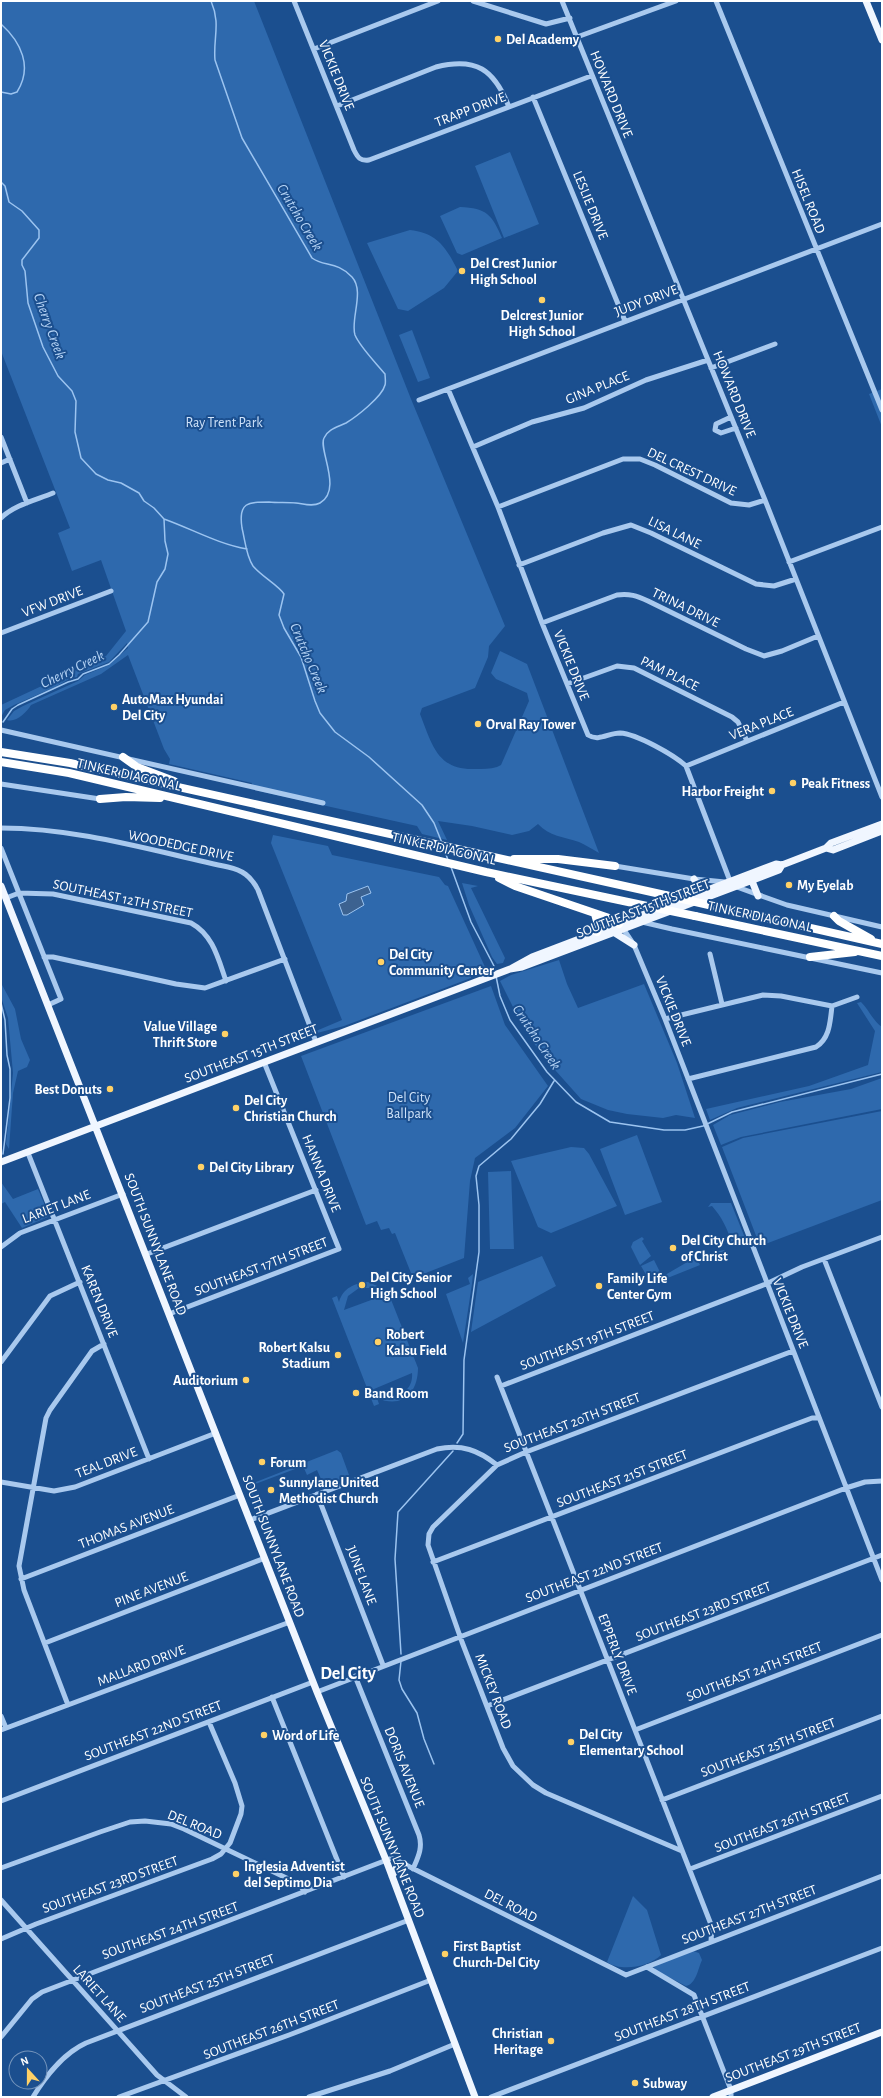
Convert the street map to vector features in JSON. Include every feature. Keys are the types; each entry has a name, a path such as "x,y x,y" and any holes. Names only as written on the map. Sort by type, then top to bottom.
{"highway":[{"name":"TINKER DIAGONAL","path":"1,752 63,761 881,944"},
{"path":"123,757 139,768 205,792"},
{"name":"TINKER DIAGONAL","path":"1,762 45,768 486,872 882,956"},
{"path":"100,799 126,797 179,799"},
{"path":"503,859 558,859 615,866"},
{"path":"486,872 515,886 612,919 622,927"},
{"path":"595,914 598,925 596,932"},
{"path":"834,916 839,921 881,944"},
{"path":"810,957 862,951"}],"main road":[{"path":"867,1 882,40"},
{"name":"SOUTHEAST 15TH STREET","path":"1,1162 565,948 615,933 634,918 776,864 782,865 826,848 831,843 882,824"},
{"name":"SOUTHEAST 15TH STREET","path":"826,848 833,850 882,831"},
{"name":"SOUTHEAST 15TH STREET","path":"565,948 596,932 644,922 752,881 779,870 782,865"},
{"path":"694,879 702,892"},
{"path":"752,881 758,896"},
{"name":"SOUTH SUNNYLANE ROAD","path":"1,886 313,1682 386,1860 475,2097"},
{"path":"615,933 634,944"},
{"path":"392,1876 397,1867 404,1864"},
{"name":"SOUTHEAST 29TH STREET","path":"712,2097 731,2094 882,2032"}],"street":[{"name":"VICKIE DRIVE","path":"294,1 358,158"},
{"path":"314,49 438,1"},
{"path":"473,1 546,24 570,18"},
{"name":"HOWARD DRIVE","path":"562,1 765,500 882,797"},
{"path":"577,37 676,1"},
{"name":"HISEL ROAD","path":"716,1 882,410"},
{"path":"336,106 436,67 465,63 493,76 502,90 509,107"},
{"name":"TRAPP DRIVE","path":"358,158 370,160 592,76"},
{"name":"LESLIE DRIVE","path":"533,98 625,321"},
{"name":"JUDY DRIVE","path":"419,400 882,224"},
{"path":"711,368 775,344"},
{"name":"GINA PLACE","path":"473,447 532,422 584,408 646,380 708,360"},
{"name":"VICKIE DRIVE","path":"448,389 498,507 519,565 588,735 593,738 622,733 642,740 679,759 686,766"},
{"path":"731,417 716,424 715,430 721,433 736,428"},
{"path":"1,437 27,503"},
{"name":"DEL CREST DRIVE","path":"498,507 623,459 630,458 640,459 655,465 731,503 749,505 765,500"},
{"path":"1,463 10,459"},
{"path":"1,518 5,514 27,503 53,493"},
{"name":"LISA LANE","path":"519,565 604,532 631,525 651,533 756,584 774,586 796,579"},
{"path":"789,562 882,526"},
{"name":"VFW DRIVE","path":"1,633 112,591"},
{"name":"TRINA DRIVE","path":"542,623 617,594 625,594 642,598 746,650 764,656 782,651 818,636"},
{"name":"PAM PLACE","path":"567,684 617,666 634,668 732,717 738,722 747,741"},
{"name":"VERA PLACE","path":"686,766 844,702"},
{"name":"TINKER DIAGONAL","path":"1,730 323,803"},
{"path":"686,766 728,882"},
{"path":"1,784 100,799"},
{"name":"WOODEDGE DRIVE","path":"1,828 28,828 69,833 238,869 254,881 316,1042"},
{"path":"1,848 61,999 48,1005"},
{"name":"TINKER DIAGONAL","path":"615,866 694,879 728,882 758,896 787,905 882,927"},
{"name":"SOUTHEAST 12TH STREET","path":"6,898 19,893 31,892 73,897 191,923 207,934 213,945 226,981"},
{"path":"634,918 644,922 882,973"},
{"name":"VICKIE DRIVE","path":"622,927 634,944 688,1079 766,1284 882,1580"},
{"path":"710,954 722,1004"},
{"path":"44,957 53,957 195,988 205,988 285,959"},
{"path":"664,1019 722,1004 772,995 832,1006 857,997"},
{"path":"688,1079 816,1047 825,1040 828,1034 832,1006"},
{"name":"HANNA DRIVE","path":"264,1062 340,1249"},
{"name":"KAREN DRIVE","path":"28,1153 149,1458"},
{"path":"146,1254 316,1190"},
{"name":"LARIET LANE","path":"1,1247 20,1233 123,1194"},
{"name":"SOUTHEAST 19TH STREET","path":"501,1386 766,1284 824,1259 882,1238"},
{"name":"SOUTHEAST 17TH STREET","path":"170,1314 340,1249"},
{"path":"824,1259 882,1407"},
{"path":"1,1362 50,1296 80,1282"},
{"path":"68,1705 21,1579 20,1556 46,1418 50,1410 92,1351 104,1344"},
{"name":"SOUTHEAST 20TH STREET","path":"250,1520 428,1451 445,1447 465,1447 474,1450 497,1465 526,1452 793,1351"},
{"name":"EPPERLY DRIVE","path":"497,1377 690,1869 712,1927 711,1941"},
{"name":"SOUTHEAST 21ST STREET","path":"433,1562 812,1418 819,1418"},
{"name":"TEAL DRIVE","path":"1,1482 54,1491 75,1487 216,1433"},
{"name":"MICKEY ROAD","path":"497,1465 433,1527 429,1534 428,1545 460,1636 503,1748 513,1766 533,1785 682,1851"},
{"name":"SOUTHEAST 22ND STREET","path":"317,1692 355,1676 846,1488 865,1482 882,1481"},
{"name":"JUNE LANE","path":"317,1494 384,1665"},
{"name":"THOMAS AVENUE","path":"21,1579 240,1495"},
{"name":"SOUTHEAST 23RD STREET","path":"487,1706 882,1555"},
{"name":"PINE AVENUE","path":"45,1642 265,1558"},
{"name":"MALLARD DRIVE","path":"3,1729 290,1622"},
{"name":"SOUTHEAST 24TH STREET","path":"635,1730 882,1635"},
{"name":"DORIS AVENUE","path":"355,1676 422,1843 420,1853 413,1869"},
{"name":"SOUTHEAST 22ND STREET","path":"1,1801 313,1682"},
{"path":"272,1697 344,1877"},
{"path":"1,1716 3,1729"},
{"name":"SOUTHEAST 25TH STREET","path":"662,1800 882,1716"},
{"path":"209,1722 235,1784 242,1806 237,1826 226,1850"},
{"name":"SOUTHEAST 26TH STREET","path":"690,1869 882,1796"},
{"name":"DEL ROAD","path":"1,1868 130,1822 145,1821 171,1824 300,1884 305,1892"},
{"name":"SOUTHEAST 23RD STREET","path":"1,1939 25,1928 212,1859 226,1850"},
{"name":"DEL ROAD","path":"386,1860 392,1858 626,1975"},
{"name":"SOUTHEAST 24TH STREET","path":"1,2037 32,1999 42,1992 72,1979 305,1892 386,1860"},
{"name":"SOUTHEAST 27TH STREET","path":"626,1975 882,1876"},
{"name":"LARIET LANE","path":"1,1900 164,2082 186,2097"},
{"name":"SOUTHEAST 25TH STREET","path":"33,2097 74,2048 117,2030 409,1920"},
{"name":"SOUTHEAST 28TH STREET","path":"491,2097 882,1948"},
{"path":"647,1967 694,1995 731,2094"},
{"name":"SOUTHEAST 26TH STREET","path":"118,2097 164,2082 431,1980"},
{"path":"309,2097 321,2095 390,2071 454,2044"}],"green space":[{"name":"Ray Trent Park","path":"1,1 254,1 411,399 505,626 489,646 488,657 475,688 422,708 420,714 428,736 438,754 452,765 463,768 479,769 492,768 501,765 529,701 527,693 496,679 491,673 500,651 527,664 599,853 579,842 552,834 538,824 529,831 512,835 472,826 438,821 447,840 422,834 417,826 250,789 252,783 169,764 170,759 164,749 128,655 101,674 31,705 24,714 14,720 7,720 14,711 23,706 78,681 85,675 109,665 128,648 127,643 109,662 78,674 77,677 71,678 55,687 14,705 5,710 1,717 1,705 106,656 126,631 101,560 72,571 58,533 70,528 1,351"},
{"path":"510,152 539,224 504,238 475,166"},
{"path":"460,207 483,211 491,218 502,238 462,255 457,253 440,216"},
{"path":"410,230 427,234 440,243 445,248 458,271 444,288 408,311 398,309 367,243"},
{"path":"412,330 430,378 418,382 399,335"},
{"path":"882,389 882,427 869,394"},
{"path":"273,835 328,846 332,855 439,877 445,885 448,886 485,967 477,968 471,973 471,978 344,1026 317,1033 316,1031 342,1020 271,843"},
{"path":"462,883 478,886 471,888 505,958 503,963 497,964 492,957 469,905"},
{"path":"559,960 567,984 578,1008 644,984 677,1063 695,1118 676,1115 663,1118 627,1114 608,1110 581,1099 547,1061 525,1031 500,981 511,975"},
{"path":"1,983 15,1009 21,1039 30,1060 27,1067 18,1071 13,1093 9,1149 6,1144 13,1073 8,1018 1,997"},
{"name":"Del City Ballpark","path":"491,986 505,1025 548,1086 515,1128 475,1158 470,1181 464,1258 413,1278 395,1233 392,1234 389,1228 381,1230 377,1221 366,1225 301,1056"},
{"path":"861,1002 876,1022 882,1027 882,1072 737,1108 710,1120 706,1109 809,1086 868,1065 875,1031 857,1003"},
{"path":"882,1078 882,1109 741,1137 721,1145 713,1125 730,1115 780,1102 851,1089"},
{"path":"882,1111 882,1200 760,1246 722,1147 743,1138"},
{"path":"637,1135 662,1202 625,1215 600,1149"},
{"path":"571,1147 584,1148 589,1154 617,1206 551,1233 538,1227 511,1161"},
{"path":"511,1171 514,1249 490,1249 488,1172"},
{"path":"1,1182 13,1199 38,1189 48,1213 48,1217 22,1228 5,1202 1,1204"},
{"path":"711,1203 731,1203 747,1243 740,1246 727,1246 728,1243 731,1242 728,1232 721,1218 712,1206 708,1207"},
{"path":"642,1237 644,1239 642,1241 651,1256 640,1265 631,1247 633,1242"},
{"path":"724,1250 726,1252 725,1255 711,1261 708,1253"},
{"path":"542,1256 556,1286 471,1332 478,1282"},
{"path":"696,1257 700,1265 660,1281 653,1282"},
{"path":"654,1260 660,1272 648,1278 641,1266"},
{"path":"473,1274 463,1343 446,1294 470,1284 468,1278"},
{"name":"Robert Kalsu Field","path":"368,1282 382,1288 390,1297 418,1368 415,1385 407,1396 401,1400 394,1401 386,1401 377,1398 379,1404 374,1406 332,1298 337,1296 339,1302 343,1293 350,1287","holes":["359,1288 371,1288 382,1296 344,1310 348,1296","412,1373 412,1381 409,1387 399,1394 387,1395 374,1389"]},
{"path":"337,1450 341,1453 349,1475 348,1479 339,1480 325,1488 317,1470 307,1475 303,1466 250,1486 258,1506 261,1507 256,1509 248,1485"},
{"path":"633,1896 647,1910 661,1955 649,1963 635,1967 620,1967 607,1962"},
{"path":"693,1951 699,1953 702,1960 698,1972 689,1985 686,1986 655,1970 654,1966"}],"shaded area":[{"path":"368,886 371,893 361,897 364,905 347,915 343,915 339,904 346,901 347,894"}],"waterway":[{"name":"Crutcho Creek","path":"211,1 216,17 215,60 242,138 312,258 321,263 336,266 352,277 356,283 357,298 354,322 355,335 364,350 385,374 385,385 383,390 374,401 362,412 346,423 331,430 324,438 324,451 330,480 327,497 320,503 311,505 255,502 250,503 243,508 241,519 247,553 253,566 284,594 279,615 284,628 301,657 320,713 335,732 369,757 422,805 434,823 442,843"},
{"name":"Cherry Creek","path":"1,24 19,47 24,64 22,83 17,92 11,94 1,92"},
{"name":"Cherry Creek","path":"1,182 5,186 9,202 22,211 39,230 39,238 22,260 22,265 25,271 28,303 43,347 58,376 72,391 76,401 75,432 81,458 96,474 108,480 121,483 139,493 144,501 154,508 164,519 165,541 168,554 165,569 157,582 148,622 119,655 109,664 83,674 78,679 68,682 18,705 12,709 3,722"},
{"path":"164,519 226,544 247,549"},
{"name":"Crutcho Creek","path":"444,849 448,860"},
{"name":"Crutcho Creek","path":"451,867 471,922 494,966 495,973"},
{"name":"Crutcho Creek","path":"496,976 500,996 510,1020 547,1072 576,1102 610,1122 664,1130 685,1130 703,1126 732,1112 882,1074"},
{"name":"Cherry Creek","path":"1,1003 5,1020 7,1055 10,1069 10,1098 3,1154"},
{"path":"457,1443 463,1434 464,1360 479,1252 479,1205 476,1176 479,1166 511,1139 540,1104 554,1081"},
{"path":"401,1654 395,1559 398,1512 453,1451"},
{"path":"401,1661 399,1680 402,1689 417,1713 424,1739 434,1764"}],"place":[{"name":"Del Academy","path":"498,39"},
{"name":"Del Crest Junior High School","path":"462,271"},
{"name":"Delcrest Junior High School","path":"542,300"},
{"name":"AutoMax Hyundai Del City","path":"114,707"},
{"name":"Orval Ray Tower","path":"478,724"},
{"name":"Peak Fitness","path":"793,783"},
{"name":"Harbor Freight","path":"772,791"},
{"name":"My Eyelab","path":"789,885"},
{"name":"Del City Community Center","path":"381,962"},
{"name":"Value Village Thrift Store","path":"225,1034"},
{"name":"Best Donuts","path":"110,1089"},
{"name":"Del City Christian Church","path":"236,1108"},
{"name":"Del City Library","path":"201,1167"},
{"name":"Del City Church of Christ","path":"673,1248"},
{"name":"Del City Senior High School","path":"362,1285"},
{"name":"Family Life Center Gym","path":"599,1286"},
{"name":"Robert Kalsu Field","path":"378,1342"},
{"name":"Robert Kalsu Stadium","path":"338,1355"},
{"name":"Auditorium","path":"246,1380"},
{"name":"Band Room","path":"356,1393"},
{"name":"Forum","path":"262,1462"},
{"name":"Sunnylane United Methodist Church","path":"271,1490"},
{"name":"Word of Life","path":"264,1735"},
{"name":"Del City Elementary School","path":"571,1742"},
{"name":"Inglesia Adventist del Septimo Dia","path":"236,1874"},
{"name":"First Baptist Church-Del City","path":"445,1954"},
{"name":"Christian Heritage","path":"551,2041"},
{"name":"Subway","path":"635,2083"}],"district":[{"name":"Del City","path":"348,1673"}]}
